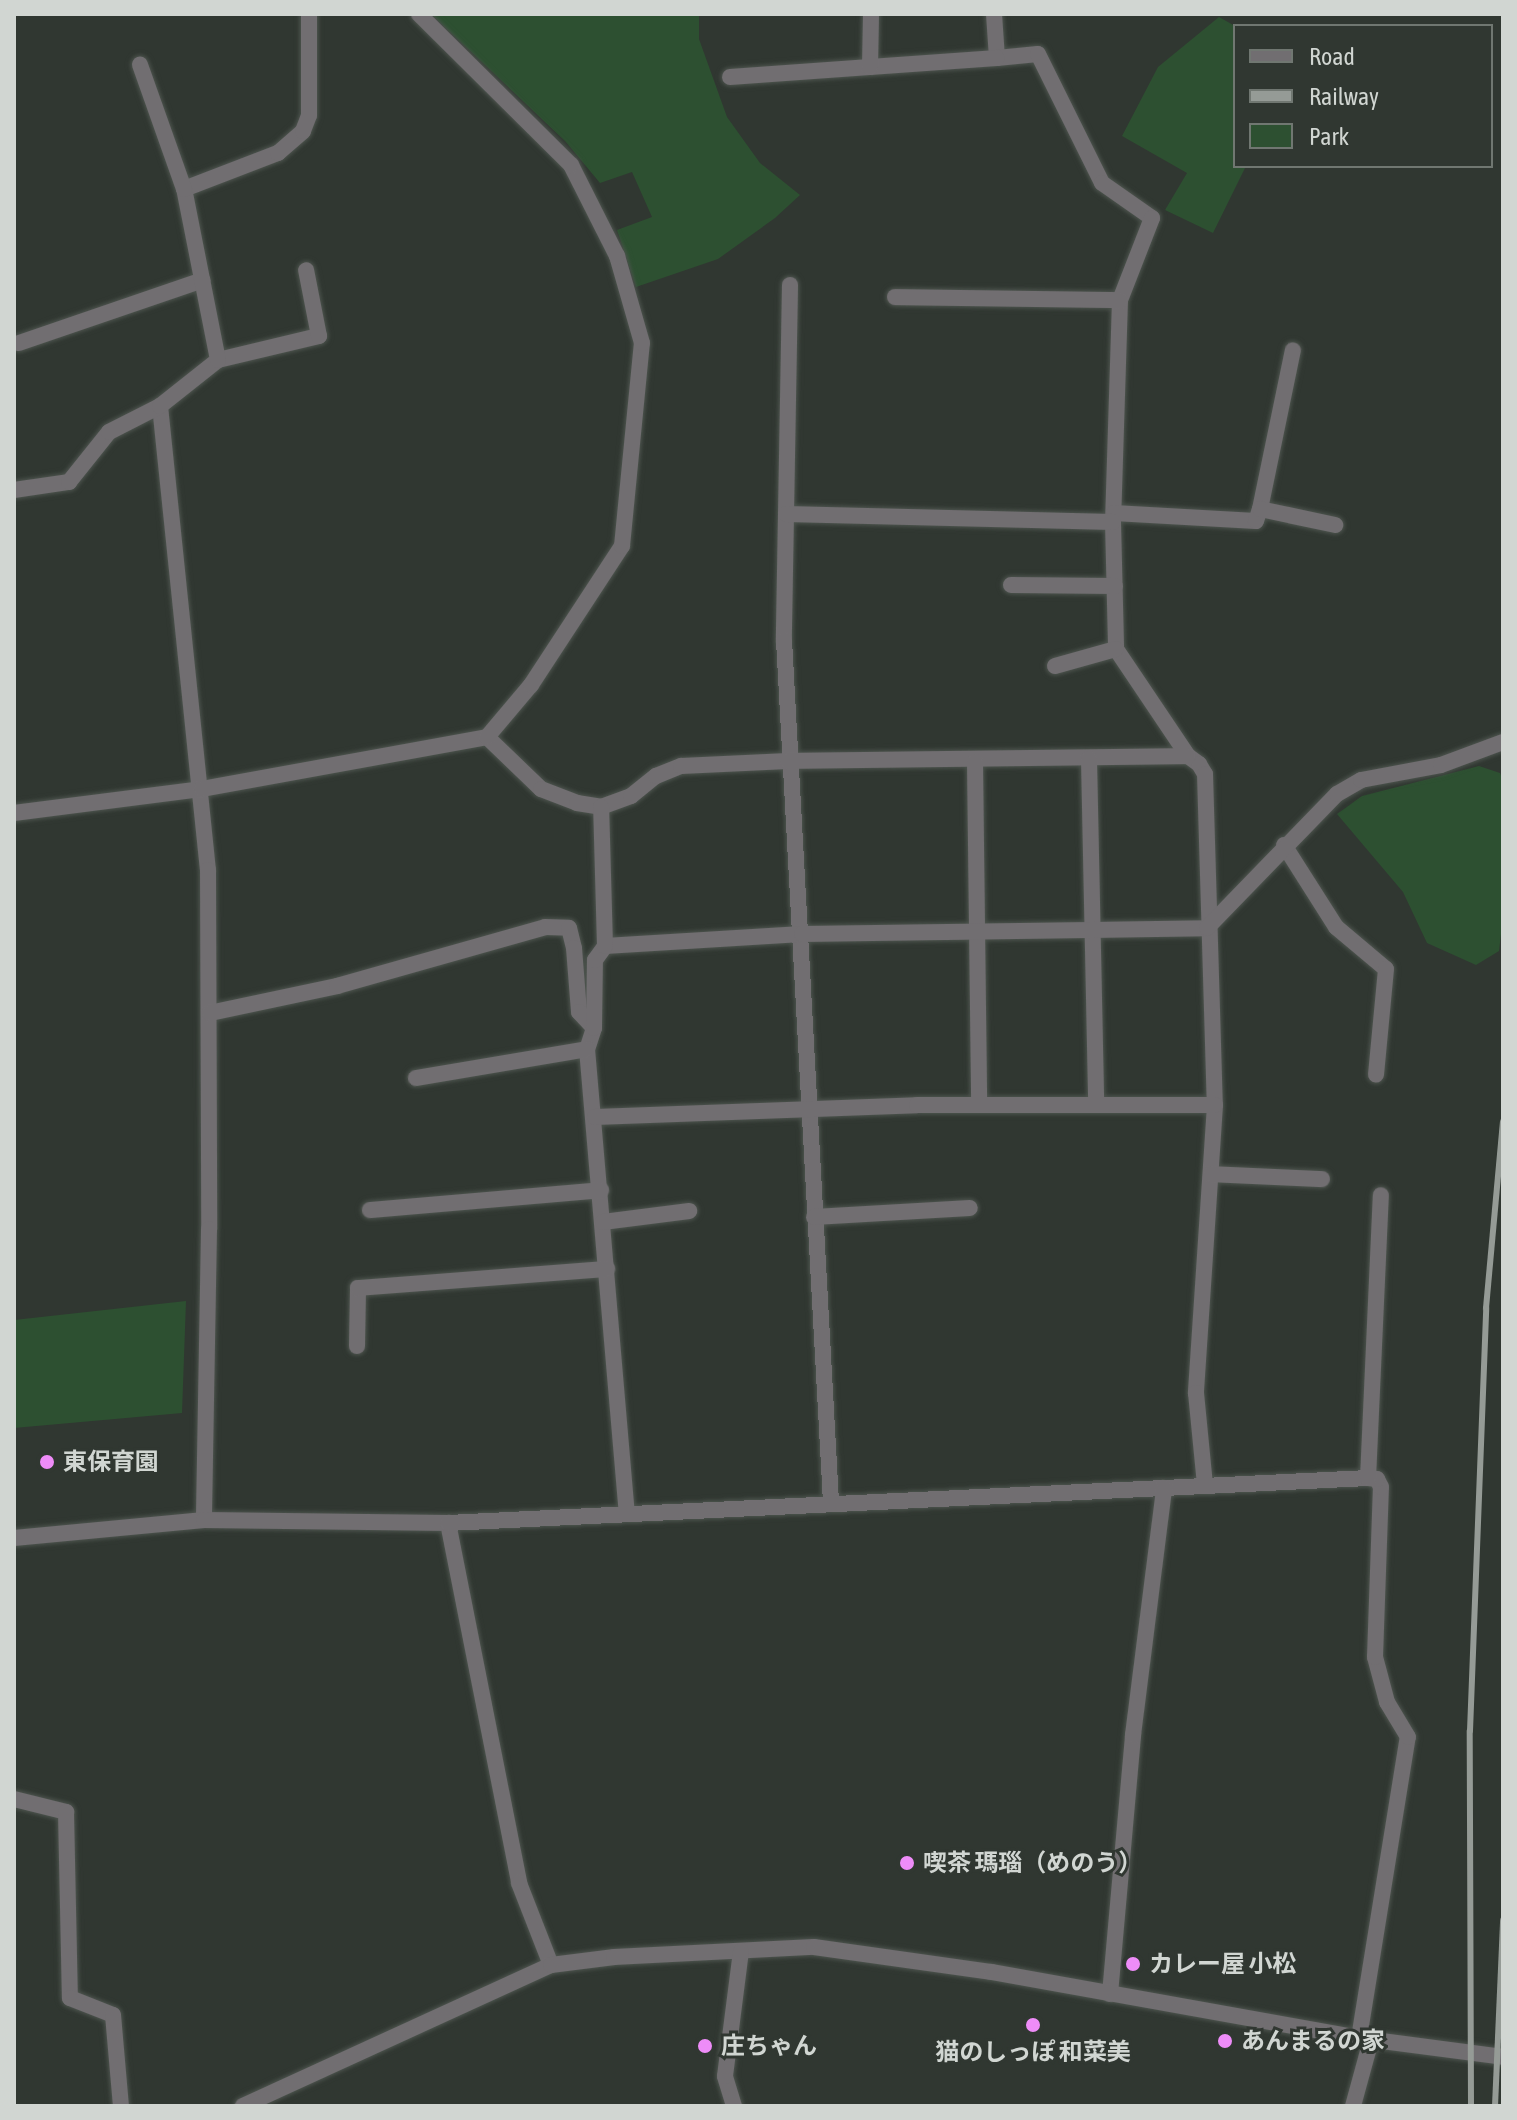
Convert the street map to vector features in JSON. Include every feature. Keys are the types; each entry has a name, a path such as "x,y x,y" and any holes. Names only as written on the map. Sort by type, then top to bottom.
{"street":[{"path":"184,189 278,153 303,131 309,115 309,14"},
{"path":"14,813 202,789 487,737 531,685 622,546 642,343 617,256 571,165 419,14"},
{"path":"870,67 871,14"},
{"path":"994,14 997,58"},
{"path":"730,77 1038,54 1102,183 1152,218 1120,300 1113,517 1116,649 1188,756 1199,764 1205,774 1207,928 1215,1105 1196,1393 1205,1485"},
{"path":"140,65 184,189 218,360"},
{"path":"14,490 69,482 109,432 160,406 218,360 319,336 306,270"},
{"path":"19,343 203,280"},
{"path":"790,285 784,640 788,761 802,934 807,1107 831,1503"},
{"path":"895,297 1120,300"},
{"path":"786,514 1256,521 1293,350"},
{"path":"160,406 208,870 210,1013 204,1520"},
{"path":"1260,509 1335,525"},
{"path":"1011,585 1115,586"},
{"path":"1055,666 1116,649"},
{"path":"487,737 541,789 577,803 601,807 631,796 656,776 681,766 788,761 975,762 1188,756"},
{"path":"605,946 802,934 1207,928 1284,845 1337,794 1361,780 1441,765 1503,742"},
{"path":"1089,759 1096,1103"},
{"path":"975,762 979,1104"},
{"path":"601,807 605,946 595,960 594,1028 587,1049 627,1512"},
{"path":"1284,845 1336,927 1386,969 1376,1075"},
{"path":"210,1013 337,986 545,927 569,928 574,948 579,1012 594,1028"},
{"path":"416,1078 587,1049"},
{"path":"595,1117 807,1107 1096,1103 1215,1105"},
{"path":"1211,1174 1322,1179"},
{"path":"370,1210 601,1190"},
{"path":"1368,1478 1381,1195"},
{"path":"814,1217 970,1208"},
{"path":"603,1222 689,1211"},
{"path":"357,1346 358,1288 607,1269"},
{"path":"14,1538 204,1520 448,1523 627,1512 1377,1479 1381,1487 1375,1657 1387,1702 1408,1737 1353,2106"},
{"path":"1110,1994 1133,1735 1164,1488"},
{"path":"448,1523 515,1869 551,1965"},
{"path":"14,1799 66,1812 70,1998 113,2015 121,2106"},
{"path":"243,2106 551,1965 614,1957 814,1947 992,1972 1365,2039 1503,2057"},
{"path":"734,2106 725,2076 741,1951"}],"green space":[{"path":"431,14 699,14 699,39 727,117 760,163 800,195 775,218 718,259 636,287 617,230 652,217 632,172 600,183 565,141"},
{"path":"1219,17 1233,25 1233,168 1245,168 1213,233 1165,210 1187,173 1122,136 1158,67"},
{"path":"1479,766 1500,773 1503,781 1503,917 1499,951 1476,965 1427,943 1403,892 1337,814 1362,796"},
{"path":"186,1301 182,1413 14,1428 14,1320"}],"railway":[{"path":"1471,2106 1470,1731 1486,1308 1503,1122"},
{"path":"1495,2106 1503,1920"}],"place":[{"name":"東保育園","path":"47,1462"},
{"name":"喫茶 瑪瑙（めのう）","path":"907,1863"},
{"name":"カレー屋 小松","path":"1133,1964"},
{"name":"猫のしっぽ 和菜美","path":"1033,2025"},
{"name":"あんまるの家","path":"1225,2041"},
{"name":"庄ちゃん","path":"705,2046"}]}
